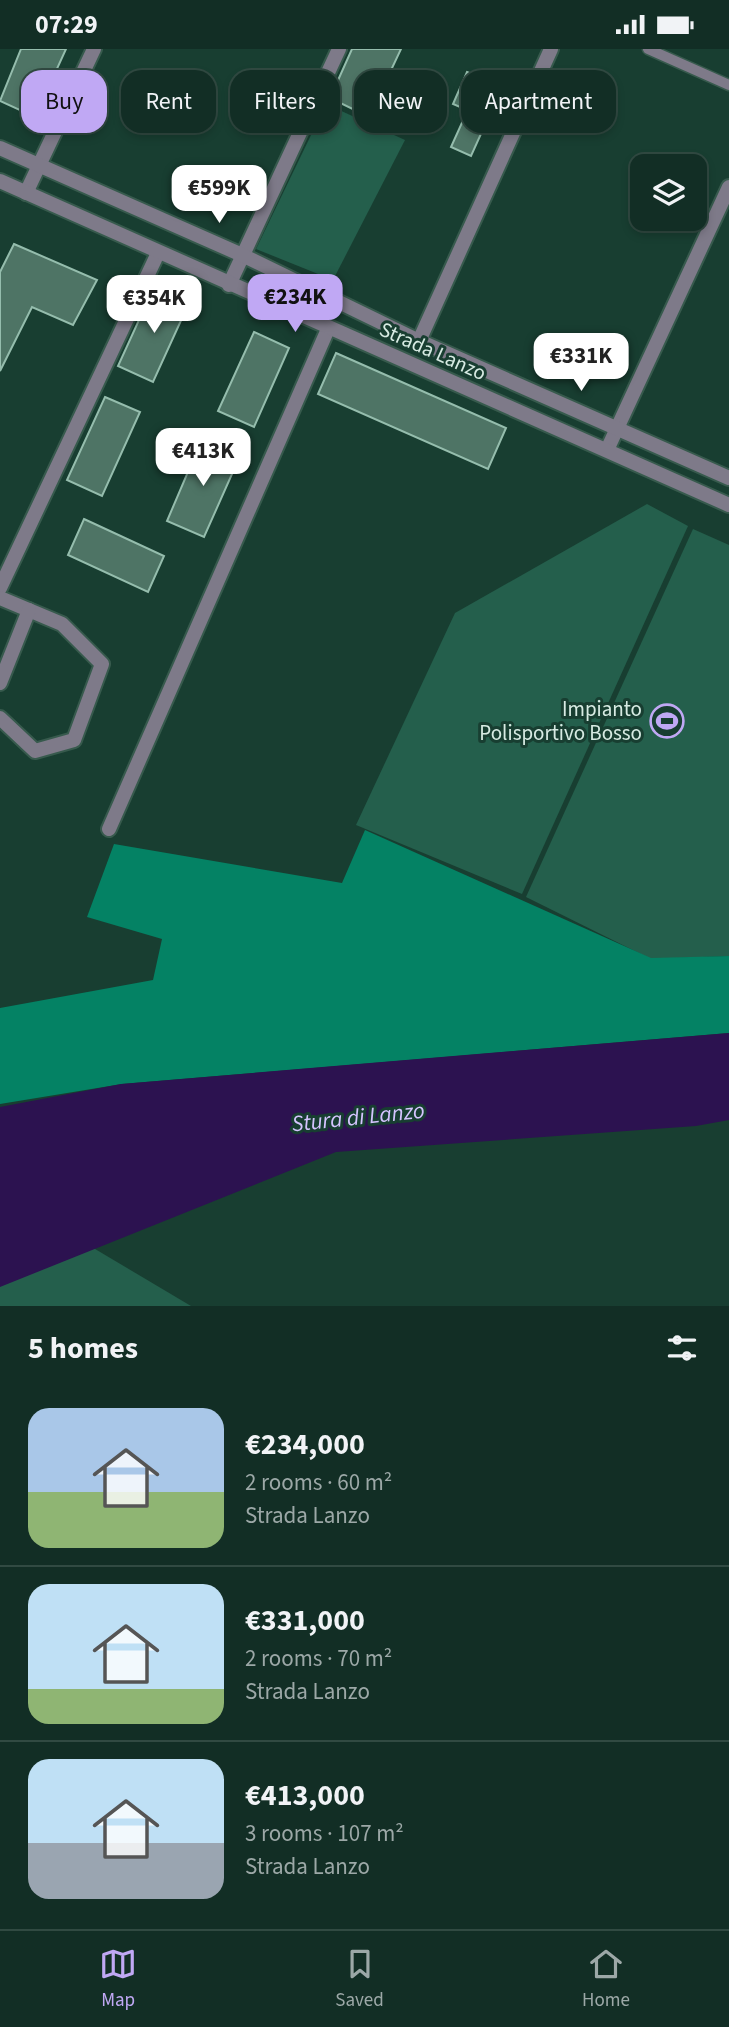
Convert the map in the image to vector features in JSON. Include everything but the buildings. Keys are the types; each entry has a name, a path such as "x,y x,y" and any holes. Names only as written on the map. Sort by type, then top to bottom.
{"street":[{"path":"26,193 94,49"},
{"path":"229,285 339,49"},
{"path":"419,341 551,49"},
{"name":"Strada Lanzo","path":"0,148 242,255 419,341 729,478"},
{"name":"Strada Lanzo","path":"0,181 729,505"},
{"path":"607,450 729,187"},
{"path":"0,588 158,253"},
{"path":"109,829 328,329"},
{"path":"0,598 62,624 102,664 74,740 35,751 0,718"},
{"path":"0,683 29,610"}],"lane":[{"path":"648,49 729,85"}],"green space":[{"path":"340,110 354,117 354,133 390,133 405,140 333,280 256,249 312,133 340,133"},
{"path":"647,504 688,526 522,894 356,825 455,613"},
{"name":"Impianto Polisportivo Bosso","path":"693,529 729,545 729,956 651,959 526,897"},
{"path":"365,830 651,958 729,956 729,1033 122,1084 0,1104 0,1008 153,980 162,939 87,917 114,844 342,883"},
{"path":"90,1246 191,1306 0,1306 0,1270"}],"water":[{"name":"Stura di Lanzo","path":"729,1033 729,1120 696,1126 336,1152 0,1287 0,1107 121,1084"}],"place":[{"name":"Impianto Polisportivo Bosso","path":"667,721"}]}
